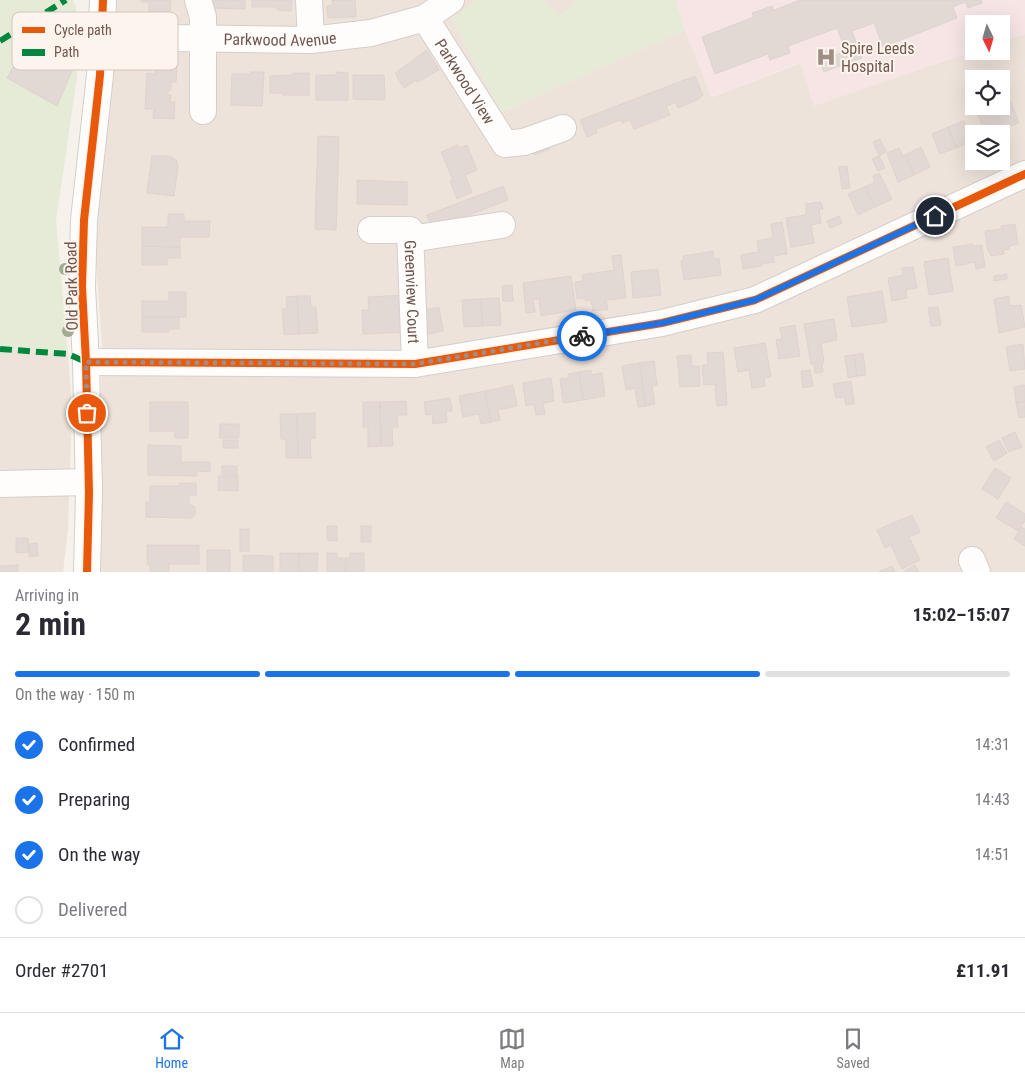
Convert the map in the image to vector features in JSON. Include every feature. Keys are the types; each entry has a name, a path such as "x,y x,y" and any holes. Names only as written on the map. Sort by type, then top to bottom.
{"street":[{"path":"198,0 203,17 203,111"},
{"path":"309,0 311,40"},
{"name":"Parkwood Avenue","path":"178,39 311,40 371,33 425,18 451,0"},
{"name":"Parkwood View","path":"425,18 505,144 524,142 563,128"},
{"name":"Old Park Road","path":"87,572 89,482 82,287 84,220 100,70"},
{"path":"86,362 415,364 662,323 755,300 1025,174"},
{"path":"410,239 502,225"},
{"name":"Greenview Court","path":"371,230 410,230 415,364"},
{"path":"0,484 89,482"}],"shaded area":[{"path":"114,0 477,0 452,19 501,112 685,30 712,97 801,63 814,105 965,54 965,60 1010,60 1010,39 1025,34 1025,572 98,572 102,349 94,229 108,70 178,70 178,12 113,12"},
{"path":"541,0 577,0 562,16"},
{"name":"Spire Leeds Hospital","path":"676,0 1025,0 1025,34 1010,39 1010,15 965,15 965,54 814,106 800,63 711,97 685,30"},
{"path":"0,349 68,354 72,409 68,530 63,572 0,572"}],"green space":[{"path":"0,0 73,0 76,12 12,12 12,70 77,70 56,221 68,354 0,349"},
{"path":"477,0 541,0 562,16 577,0 676,0 685,30 501,112 452,19"}],"building":[{"path":"141,0 171,0 170,12 149,11 149,2 141,2"},
{"path":"212,0 245,0 245,9 211,8"},
{"path":"252,0 292,0 291,11 277,10 277,7 252,7"},
{"path":"332,0 355,0 356,17 328,18 327,6 332,5"},
{"path":"800,0 981,0 982,3 968,8 965,2 953,7 957,18 883,47 874,23 852,31 862,58 850,62 851,66 844,69 842,65 824,72 817,55 828,50 830,57 846,51 837,28 788,46 790,53 770,60 768,54 715,74 702,37 754,17 752,13 772,6 774,10"},
{"path":"427,50 439,70 417,82 416,80 404,88 395,73"},
{"path":"12,69 72,71 57,106 7,78"},
{"path":"155,70 177,70 176,82 171,82 171,90 168,90 168,95 171,95 170,102 175,102 174,119 153,118 154,109 145,109 147,73 155,74"},
{"path":"250,72 264,72 262,106 231,105 232,74 250,74"},
{"path":"336,72 348,73 348,100 316,100 316,75 337,75"},
{"path":"293,73 309,73 309,95 270,93 270,76 293,75"},
{"path":"353,75 384,75 385,100 353,99"},
{"path":"695,76 703,95 699,99 678,108 676,102 666,106 670,115 634,129 630,120 622,123 621,120 596,129 597,133 587,137 580,120"},
{"path":"1010,102 1019,123 1010,126 1001,125 997,115 1010,115"},
{"path":"978,115 997,115 1001,125 982,125"},
{"path":"964,121 965,144 956,148 948,127"},
{"path":"948,127 956,148 940,154 932,134"},
{"path":"318,136 339,137 336,230 315,229"},
{"path":"545,138 550,149 534,155 530,144"},
{"path":"880,139 886,152 879,156 873,142"},
{"path":"458,145 459,148 467,145 477,170 465,175 472,192 457,199 450,181 453,180 441,152"},
{"path":"921,147 930,167 914,175 905,155"},
{"path":"899,148 903,156 905,155 914,175 898,182 887,153"},
{"path":"152,156 170,156 177,161 174,196 147,193"},
{"path":"879,156 885,168 878,171 872,159"},
{"path":"847,166 850,188 842,189 839,167"},
{"path":"879,173 892,199 875,207 865,187 875,182 873,176"},
{"path":"357,180 407,182 407,205 357,204"},
{"path":"503,186 508,200 432,229 427,215"},
{"path":"865,187 875,207 858,215 848,194"},
{"path":"821,202 823,209 819,209 821,223 811,225 814,243 791,247 786,218 806,215 806,204"},
{"path":"168,214 184,214 184,221 210,221 209,237 180,237 180,247 142,246 142,227 168,227"},
{"path":"839,216 842,223 830,228 827,221"},
{"path":"782,222 787,254 773,256 774,262 743,269 741,255 759,252 757,241 773,238 771,224"},
{"path":"1015,224 1018,244 1003,250 1004,254 991,256 990,252 988,252 985,231 1002,229 1001,226"},
{"path":"973,244 973,246 982,245 985,267 976,269 975,262 956,266 953,247"},
{"path":"142,246 180,247 180,258 167,258 167,265 142,265"},
{"path":"713,251 714,259 719,258 721,275 684,280 681,261 684,261 683,256"},
{"path":"621,255 626,298 606,300 608,309 593,311 591,300 585,301 585,298 577,299 575,282 583,281 582,275 614,270 612,256"},
{"path":"948,258 953,291 929,295 924,262"},
{"path":"913,267 917,288 906,290 907,298 892,301 888,278 903,275 902,268"},
{"path":"658,269 661,295 633,298 631,272"},
{"path":"1007,274 1007,279 994,281 994,276"},
{"path":"571,276 576,310 541,316 539,299 533,299 535,312 526,313 523,283"},
{"path":"512,285 513,301 503,301 502,286"},
{"path":"882,291 887,322 852,327 847,297"},
{"path":"169,292 186,292 186,317 142,317 142,301 169,301"},
{"path":"406,295 408,332 363,334 362,310 369,310 368,297"},
{"path":"297,296 310,296 311,307 316,307 318,333 299,334"},
{"path":"297,296 299,334 284,335 282,309 287,309 286,297"},
{"path":"1009,296 1010,306 1021,305 1025,327 999,333 994,299"},
{"path":"499,298 501,325 482,326 481,299"},
{"path":"481,299 482,326 464,327 462,300"},
{"path":"439,307 443,331 423,335 419,311"},
{"path":"938,307 941,325 931,326 928,308"},
{"path":"142,317 179,317 179,329 169,329 169,332 142,332"},
{"path":"834,319 837,340 821,343 824,362 822,363 823,372 815,373 814,364 811,364 804,324"},
{"path":"795,325 800,356 779,359 776,340 782,339 780,328"},
{"path":"765,343 771,377 764,378 765,386 752,388 749,370 738,372 734,348"},
{"path":"1023,344 1025,369 1010,371 1006,347"},
{"path":"723,352 727,405 717,406 715,384 704,385 702,365 708,365 707,353"},
{"path":"863,353 866,375 857,376 854,355"},
{"path":"691,355 692,366 699,366 700,386 680,387 677,356"},
{"path":"854,355 857,376 848,378 845,356"},
{"path":"654,361 657,385 652,386 655,404 646,406 639,363"},
{"path":"639,363 646,406 638,407 635,388 626,390 622,366"},
{"path":"591,370 591,375 602,373 605,396 583,400 579,372"},
{"path":"810,370 813,386 803,388 801,371"},
{"path":"579,372 583,400 563,403 560,379 568,378 568,374"},
{"path":"551,378 554,401 543,403 545,414 536,415 534,404 526,406 523,383"},
{"path":"851,381 854,404 846,405 844,397 836,398 833,384"},
{"path":"513,385 517,406 498,410 500,420 491,422 485,391"},
{"path":"1025,385 1025,401 1016,403 1014,387"},
{"path":"485,391 491,422 481,424 479,414 463,417 459,396"},
{"path":"450,398 452,411 446,412 447,422 433,424 432,414 426,415 424,402"},
{"path":"406,401 407,415 397,415 398,427 392,427 393,446 381,446 380,402"},
{"path":"1025,401 1025,417 1019,418 1016,403"},
{"path":"150,402 188,402 188,438 175,438 175,431 150,431"},
{"path":"363,402 380,402 381,446 368,447 368,427 363,427"},
{"path":"315,413 315,439 310,438 311,458 298,458 297,414"},
{"path":"280,414 297,414 298,458 286,458 286,439 281,439"},
{"path":"220,424 239,424 239,438 219,438"},
{"path":"1015,432 1022,447 1009,452 1002,438"},
{"path":"223,440 238,440 238,448 223,448"},
{"path":"999,440 1007,453 994,461 986,447"},
{"path":"148,445 181,446 181,462 210,462 210,472 197,471 197,476 148,475"},
{"path":"222,466 237,466 237,475 222,475"},
{"path":"995,468 1011,478 998,499 982,489"},
{"path":"219,476 238,476 238,491 218,490"},
{"path":"179,483 196,483 196,496 189,495 189,505 194,506 196,511 194,516 192,518 146,517 146,502 150,502 150,486 179,486"},
{"path":"1006,502 1025,514 1025,521 1018,531 996,518"},
{"path":"912,515 920,532 909,537 920,560 902,569 891,545 885,548 877,530"},
{"path":"327,526 337,526 337,541 327,540"},
{"path":"361,526 371,526 371,542 361,542"},
{"path":"1021,527 1025,529 1025,546 1014,539"},
{"path":"240,529 249,529 249,551 240,551"},
{"path":"16,538 28,538 29,552 16,553"},
{"path":"37,543 38,556 29,557 29,544"},
{"path":"147,545 199,545 199,564 169,564 169,572 150,572 150,564 147,564"},
{"path":"207,550 230,550 230,572 207,572"},
{"path":"280,553 299,553 299,572 280,572"},
{"path":"299,553 318,553 317,572 299,572"},
{"path":"327,553 337,553 337,558 346,558 345,572 327,572"},
{"path":"350,553 364,553 364,572 345,572 346,558 350,558"},
{"path":"243,555 273,556 273,572 243,572"},
{"path":"18,565 18,572 0,572 0,566"},
{"path":"915,565 919,572 903,572"},
{"path":"892,566 895,572 878,572"}],"marked path":[{"path":"47,12 66,0"},
{"path":"0,41 12,34"},
{"path":"0,349 68,354 86,362"}],"cycle path":[{"path":"103,0 103,12"},
{"path":"87,572 89,493 82,287 84,220 100,70"},
{"path":"86,362 415,364 662,323 755,300 1025,174"}],"way so far":[{"path":"87,413 86,362 415,364 582,336"}],"place":[{"name":"Spire Leeds Hospital","path":"826,57"}],"route":[{"path":"582,336 662,323 755,300 935,216"}]}
